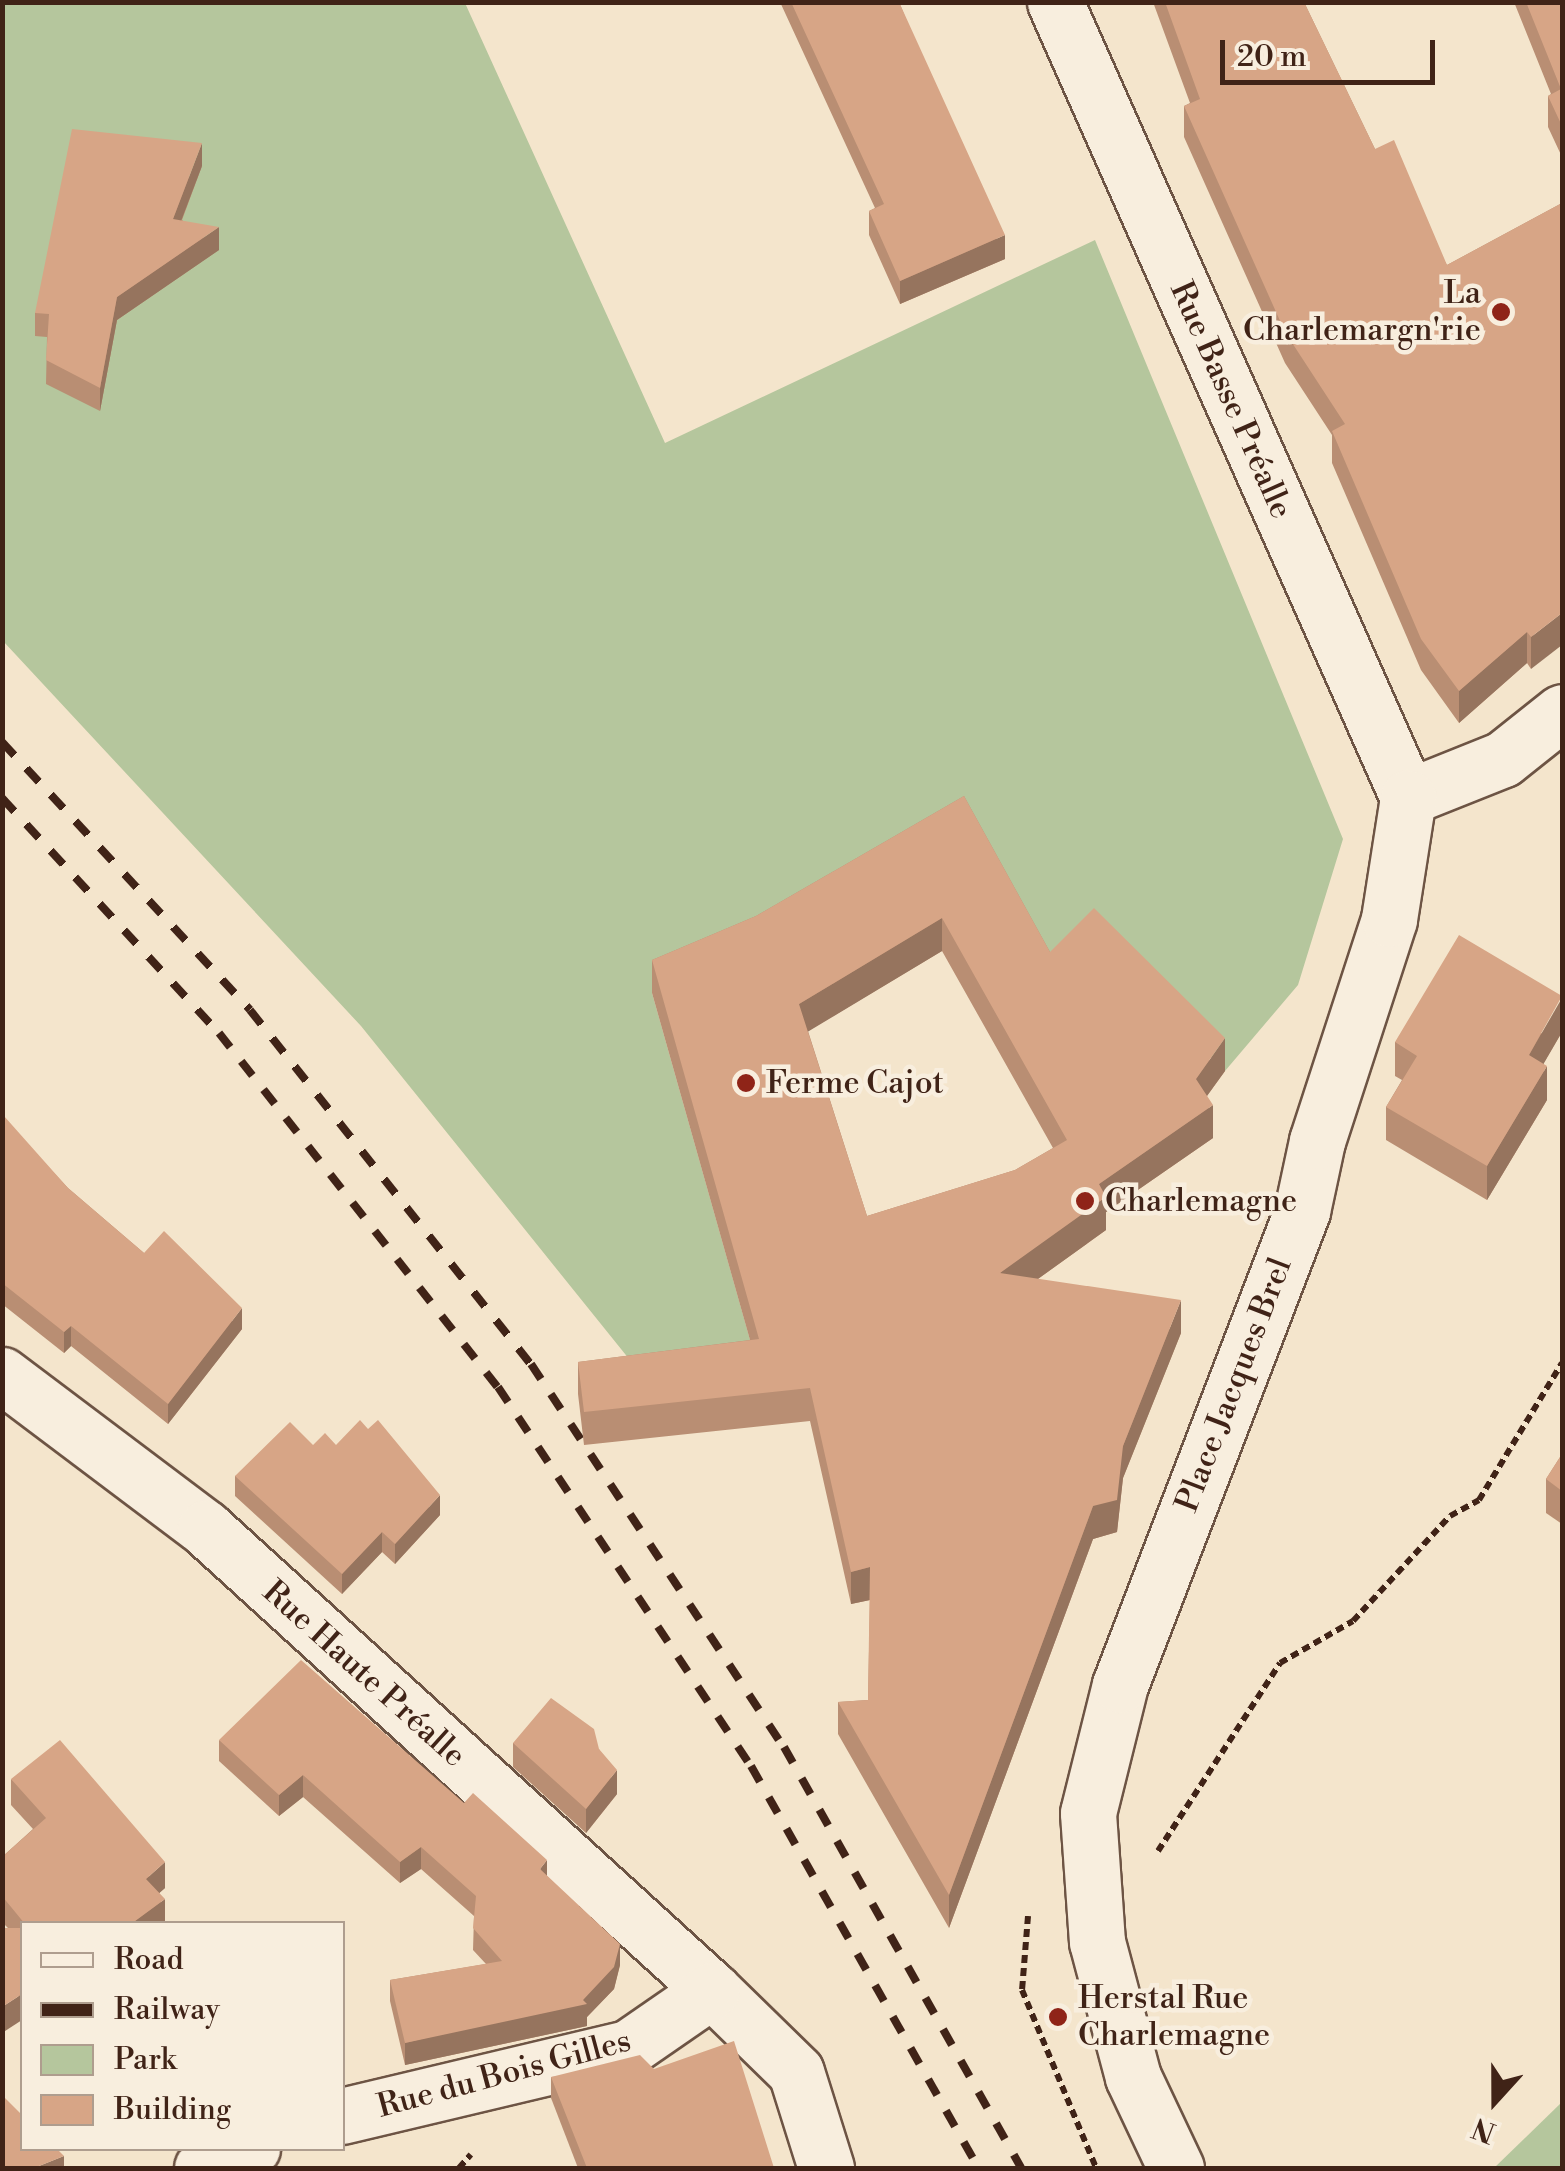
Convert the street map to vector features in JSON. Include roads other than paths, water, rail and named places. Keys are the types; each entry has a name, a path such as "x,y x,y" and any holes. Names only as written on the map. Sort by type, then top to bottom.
{"street":[{"name":"Rue Basse Préalle","path":"1055,2 1408,797"},
{"path":"1408,797 1502,758 1562,712"},
{"name":"Place Jacques Brel","path":"1176,2168 1133,2076 1095,1917 1092,1797 1120,1685 1302,1210 1317,1140 1389,919 1408,797"},
{"name":"Rue Haute Préalle","path":"2,1375 205,1528 712,1990 796,2072 826,2168"},
{"name":"Rue du Bois Gilles","path":"345,2115 628,2048 712,1990"},
{"path":"202,2168 244,2151"}],"railway":[{"path":"2,742 250,1010 531,1364 784,1747 1021,2168"},
{"path":"2,798 219,1033 498,1387 751,1766 978,2168"}],"place":[{"name":"La Charlemargn'rie","path":"1501,312"},
{"name":"Ferme Cajot","path":"746,1083"},
{"name":"Charlemagne","path":"1085,1201"},
{"name":"Herstal Rue Charlemagne","path":"1058,2017"}]}
